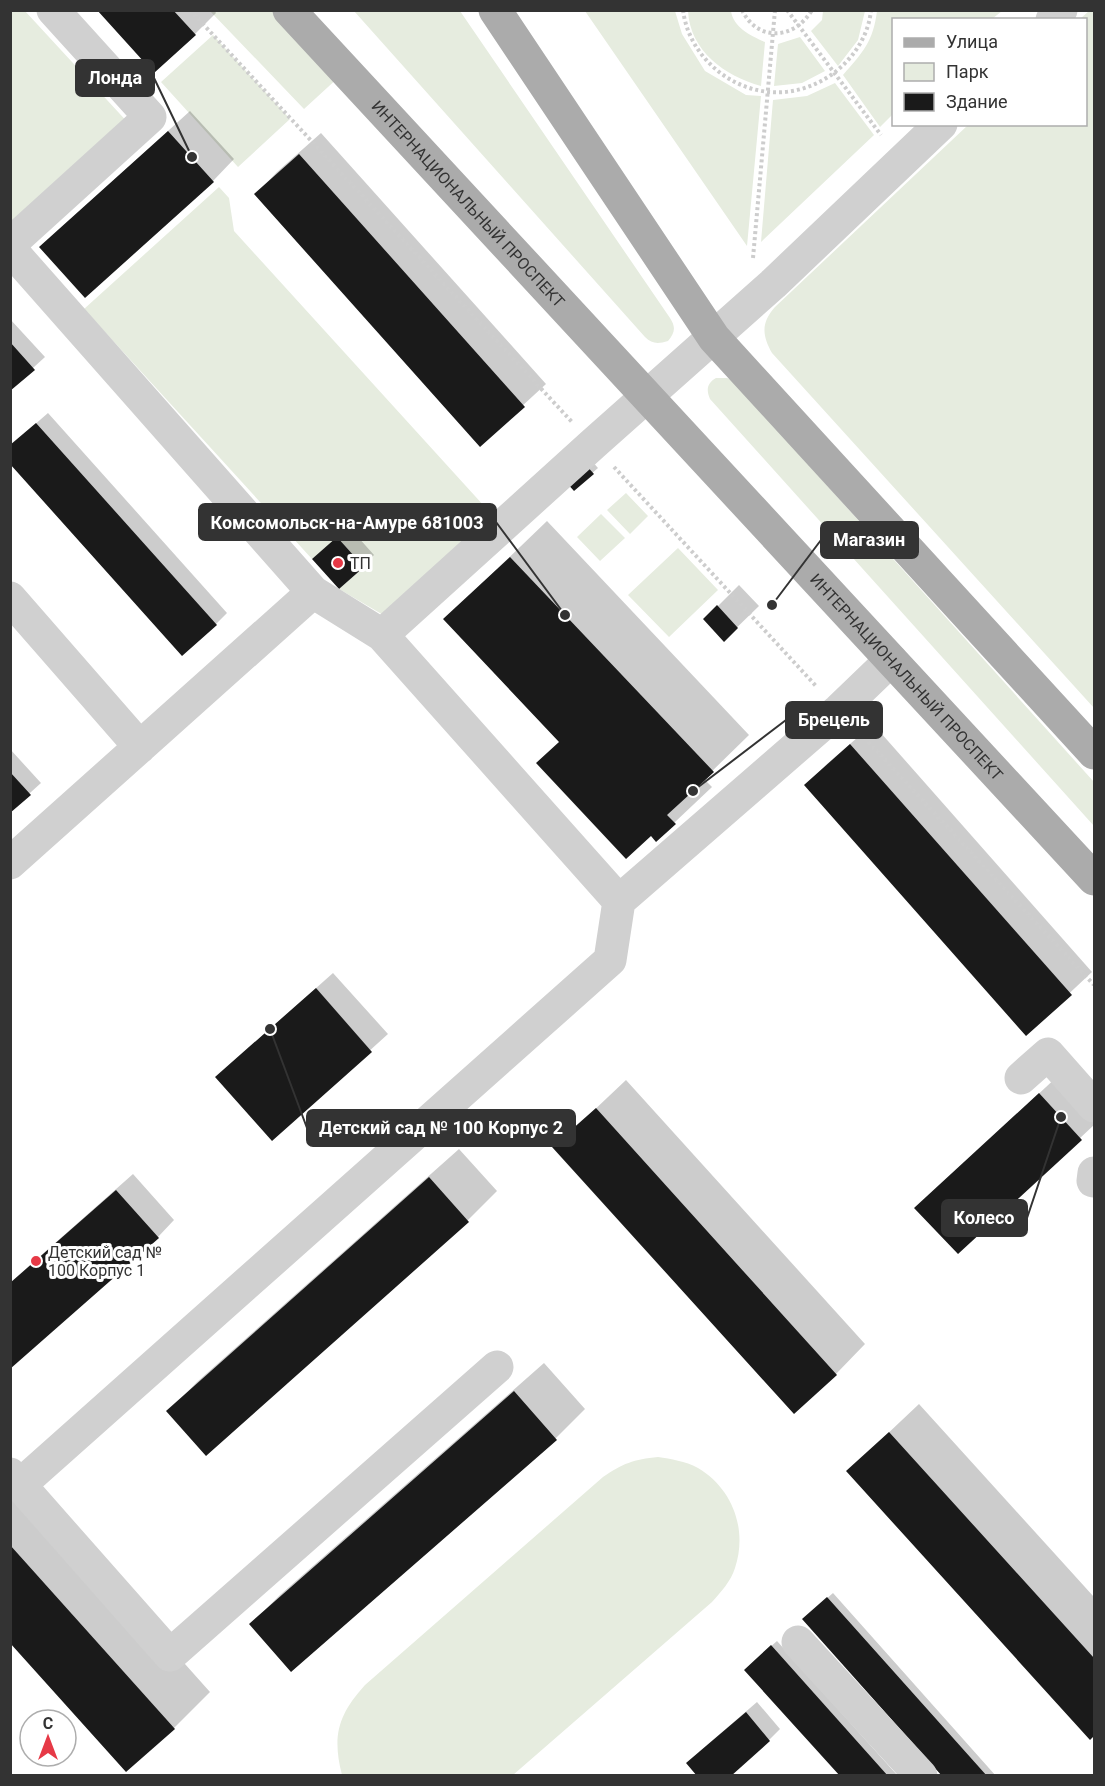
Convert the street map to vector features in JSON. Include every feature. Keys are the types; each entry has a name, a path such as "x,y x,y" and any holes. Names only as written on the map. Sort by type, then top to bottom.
{"main road":[{"name":"ИНТЕРНАЦИОНАЛЬНЫЙ ПРОСПЕКТ","path":"289,10 1095,879"},
{"path":"495,10 714,338 1095,753"}],"street":[{"path":"10,244 150,117 53,10"},
{"path":"382,635 592,444 714,338 939,126"},
{"path":"10,249 313,592 382,635 620,901"},
{"path":"10,863 313,592"},
{"path":"10,598 140,747"},
{"path":"497,1367 170,1655 15,1480 610,960 620,901 839,710 891,660"},
{"path":"1022,1078 1048,1054 1089,1086"},
{"path":"798,1642 921,1776"}],"path":[{"path":"190,10 1095,986"},
{"path":"683,10 684,20 693,43 708,63 727,78 755,90 784,93 813,86 835,73 858,49 870,22 871,10"},
{"path":"742,10 746,18 756,27 781,34 800,26 812,10"},
{"path":"753,262 775,10"},
{"path":"787,10 882,135"}],"green space":[{"path":"877,10 1002,11 993,18 892,18 892,115 880,127 843,75 866,46"},
{"path":"11,11 25,11 131,126 11,235"},
{"path":"210,11 280,11 340,76 304,109"},
{"path":"354,11 460,11 670,318 674,330 668,341 655,343 645,337"},
{"path":"585,11 675,11 682,34 705,71 746,95 761,96 747,246"},
{"path":"688,11 731,11 732,17 739,26 765,42 761,86 735,76 702,50 690,25"},
{"path":"823,11 865,11 858,40 838,66 811,31 822,20"},
{"path":"1089,11 1094,11 1094,708 772,353 764,329 767,318 775,307 967,126 1087,126 1087,18 1081,18"},
{"path":"213,35 290,119 238,167 161,82"},
{"path":"800,37 825,71 802,83 774,86 778,44"},
{"path":"835,83 874,135 761,242 773,100 807,96"},
{"path":"219,187 229,198 234,231 495,518 385,616 339,589 364,567 338,538 312,559 84,309"},
{"path":"716,378 732,380 1094,782 1094,826 710,399 708,387"},
{"path":"626,493 648,516 630,534 607,510"},
{"path":"601,514 625,538 600,561 577,537"},
{"path":"678,548 718,590 669,637 628,595"},
{"path":"658,1457 683,1462 710,1476 728,1498 734,1511 738,1524 739,1553 733,1573 712,1602 513,1775 342,1775 338,1749 340,1727 343,1716 365,1685 603,1477 629,1463"}],"building":[{"path":"97,10 173,10 196,35 154,73"},
{"path":"168,131 214,182 85,298 39,247"},
{"path":"299,154 525,407 480,447 254,194"},
{"path":"10,342 35,370 10,391"},
{"path":"36,423 217,625 182,656 10,464 10,445"},
{"path":"585,464 594,474 574,491 565,481"},
{"name":"ТП","path":"337,537 364,567 339,589 312,559"},
{"path":"510,557 714,772 667,815 676,824 656,842 651,836 626,859 536,763 559,742 443,619"},
{"path":"717,605 738,628 724,642 703,619"},
{"path":"850,744 1072,995 1026,1036 804,785"},
{"path":"10,772 31,795 10,813"},
{"path":"316,988 372,1052 272,1141 215,1077"},
{"path":"1039,1093 1082,1140 958,1254 914,1208"},
{"path":"596,1108 837,1375 794,1414 552,1147"},
{"path":"429,1177 469,1222 206,1456 166,1411"},
{"path":"116,1190 159,1238 10,1369 10,1283"},
{"path":"514,1391 557,1440 291,1672 249,1624"},
{"path":"889,1432 1094,1658 1094,1736 1090,1740 846,1471"},
{"path":"10,1545 175,1729 126,1772 78,1719 78,1708 68,1708 10,1643"},
{"path":"827,1597 987,1776 942,1776 802,1619"},
{"path":"771,1645 888,1776 840,1776 744,1670"},
{"path":"746,1712 770,1741 731,1776 697,1776 686,1763"}],"place":[{"name":"Лонда","path":"192,157"},
{"name":"ТП","path":"338,563"},
{"name":"Магазин","path":"772,605"},
{"name":"Комсомольск-на-Амуре 681003","path":"565,615"},
{"name":"Брецель","path":"693,791"},
{"name":"Детский сад № 100 Корпус 2","path":"270,1029"},
{"name":"Колесо","path":"1061,1117"},
{"name":"Детский сад № 100 Корпус 1","path":"36,1261"}]}
